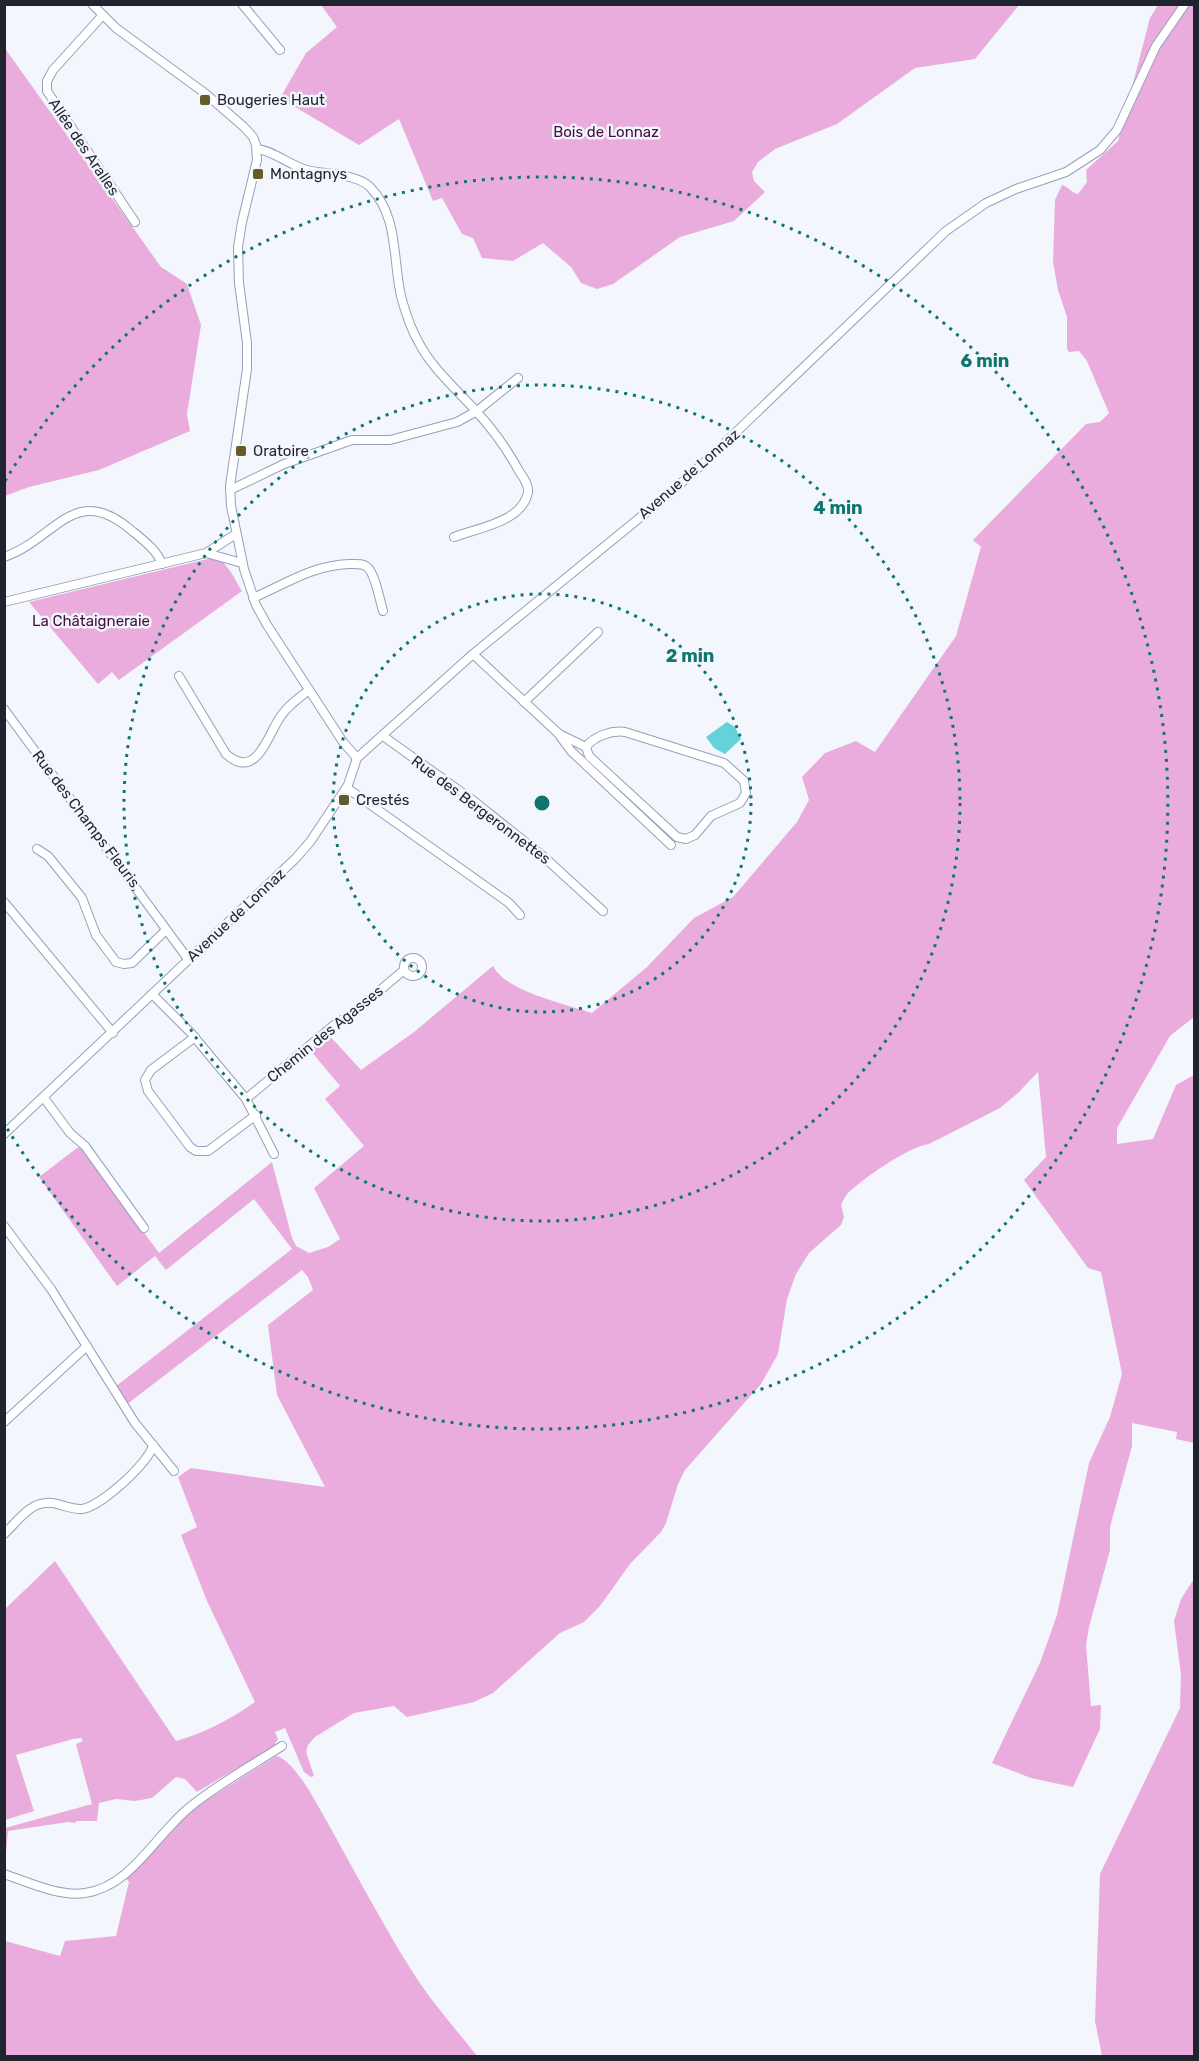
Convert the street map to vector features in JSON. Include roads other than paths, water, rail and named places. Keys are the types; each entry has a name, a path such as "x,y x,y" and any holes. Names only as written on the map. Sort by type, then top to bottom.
{"street":[{"path":"92,4 102,16 129,39 206,94 250,134 257,149 255,170 238,247 247,343 247,377 230,490 236,534 253,598 267,626 343,742 357,758"},
{"path":"242,4 280,50"},
{"name":"Avenue de Lonnaz","path":"4,1134 296,859 346,788 357,758 473,654 700,466 946,231 986,203 1016,189 1066,172 1100,150 1112,138 1121,123 1156,46 1185,4"},
{"name":"Allée des Aralles","path":"102,16 53,70 47,81 47,91 135,222"},
{"path":"257,149 306,170 361,180 374,191 386,214 394,238 402,299 419,343 439,371 477,411 506,447 526,484 528,491 520,509 508,518 454,537"},
{"path":"230,490 284,464 352,440 390,440 457,422 477,411 518,378"},
{"path":"4,557 27,546 68,516 90,511 106,513 126,526 157,554 162,564"},
{"path":"4,602 206,553 236,534"},
{"path":"206,553 242,563"},
{"path":"253,598 305,573 333,565 358,563 367,567 372,574 383,611"},
{"path":"524,702 598,632"},
{"path":"473,654 559,734 571,752 671,845"},
{"path":"179,676 226,754 239,761 248,761 257,757 282,713 309,690"},
{"name":"Rue des Champs Fleuris","path":"4,709 188,959"},
{"path":"559,734 586,747 589,756 673,835 681,839 695,835 711,816 740,803 746,793 744,781 723,763 625,732 610,732 591,741 586,747"},
{"name":"Rue des Bergeronnettes","path":"383,736 471,799 544,856 603,911"},
{"path":"346,788 509,903 520,915"},
{"path":"37,849 48,856 82,898 96,935 116,962 132,963 166,930"},
{"path":"4,902 113,1033"},
{"name":"Chemin des Agasses","path":"246,1099 404,970"},
{"path":"152,994 195,1037 246,1099 274,1154"},
{"path":"195,1037 152,1071 146,1080 148,1091 190,1147 196,1151 208,1151 256,1116"},
{"path":"44,1098 72,1135 85,1146 144,1228"},
{"path":"4,1226 51,1289 125,1409 174,1471"},
{"path":"4,1422 87,1346"},
{"path":"4,1534 29,1510 39,1504 50,1503 79,1509 96,1505 146,1459 153,1445"},
{"path":"4,1875 70,1893 87,1893 103,1887 123,1875 137,1862 187,1809 282,1746"}],"water":[{"path":"727,722 735,727 741,739 725,754 714,748 706,737"}],"place":[{"name":"Bougeries Haut","path":"205,100"},
{"name":"Montagnys","path":"258,174"},
{"name":"Oratoire","path":"241,451"},
{"name":"Crestés","path":"344,800"}],"park label":[{"name":"Bois de Lonnaz","path":"606,132"},
{"name":"La Châtaigneraie","path":"91,621"}]}
